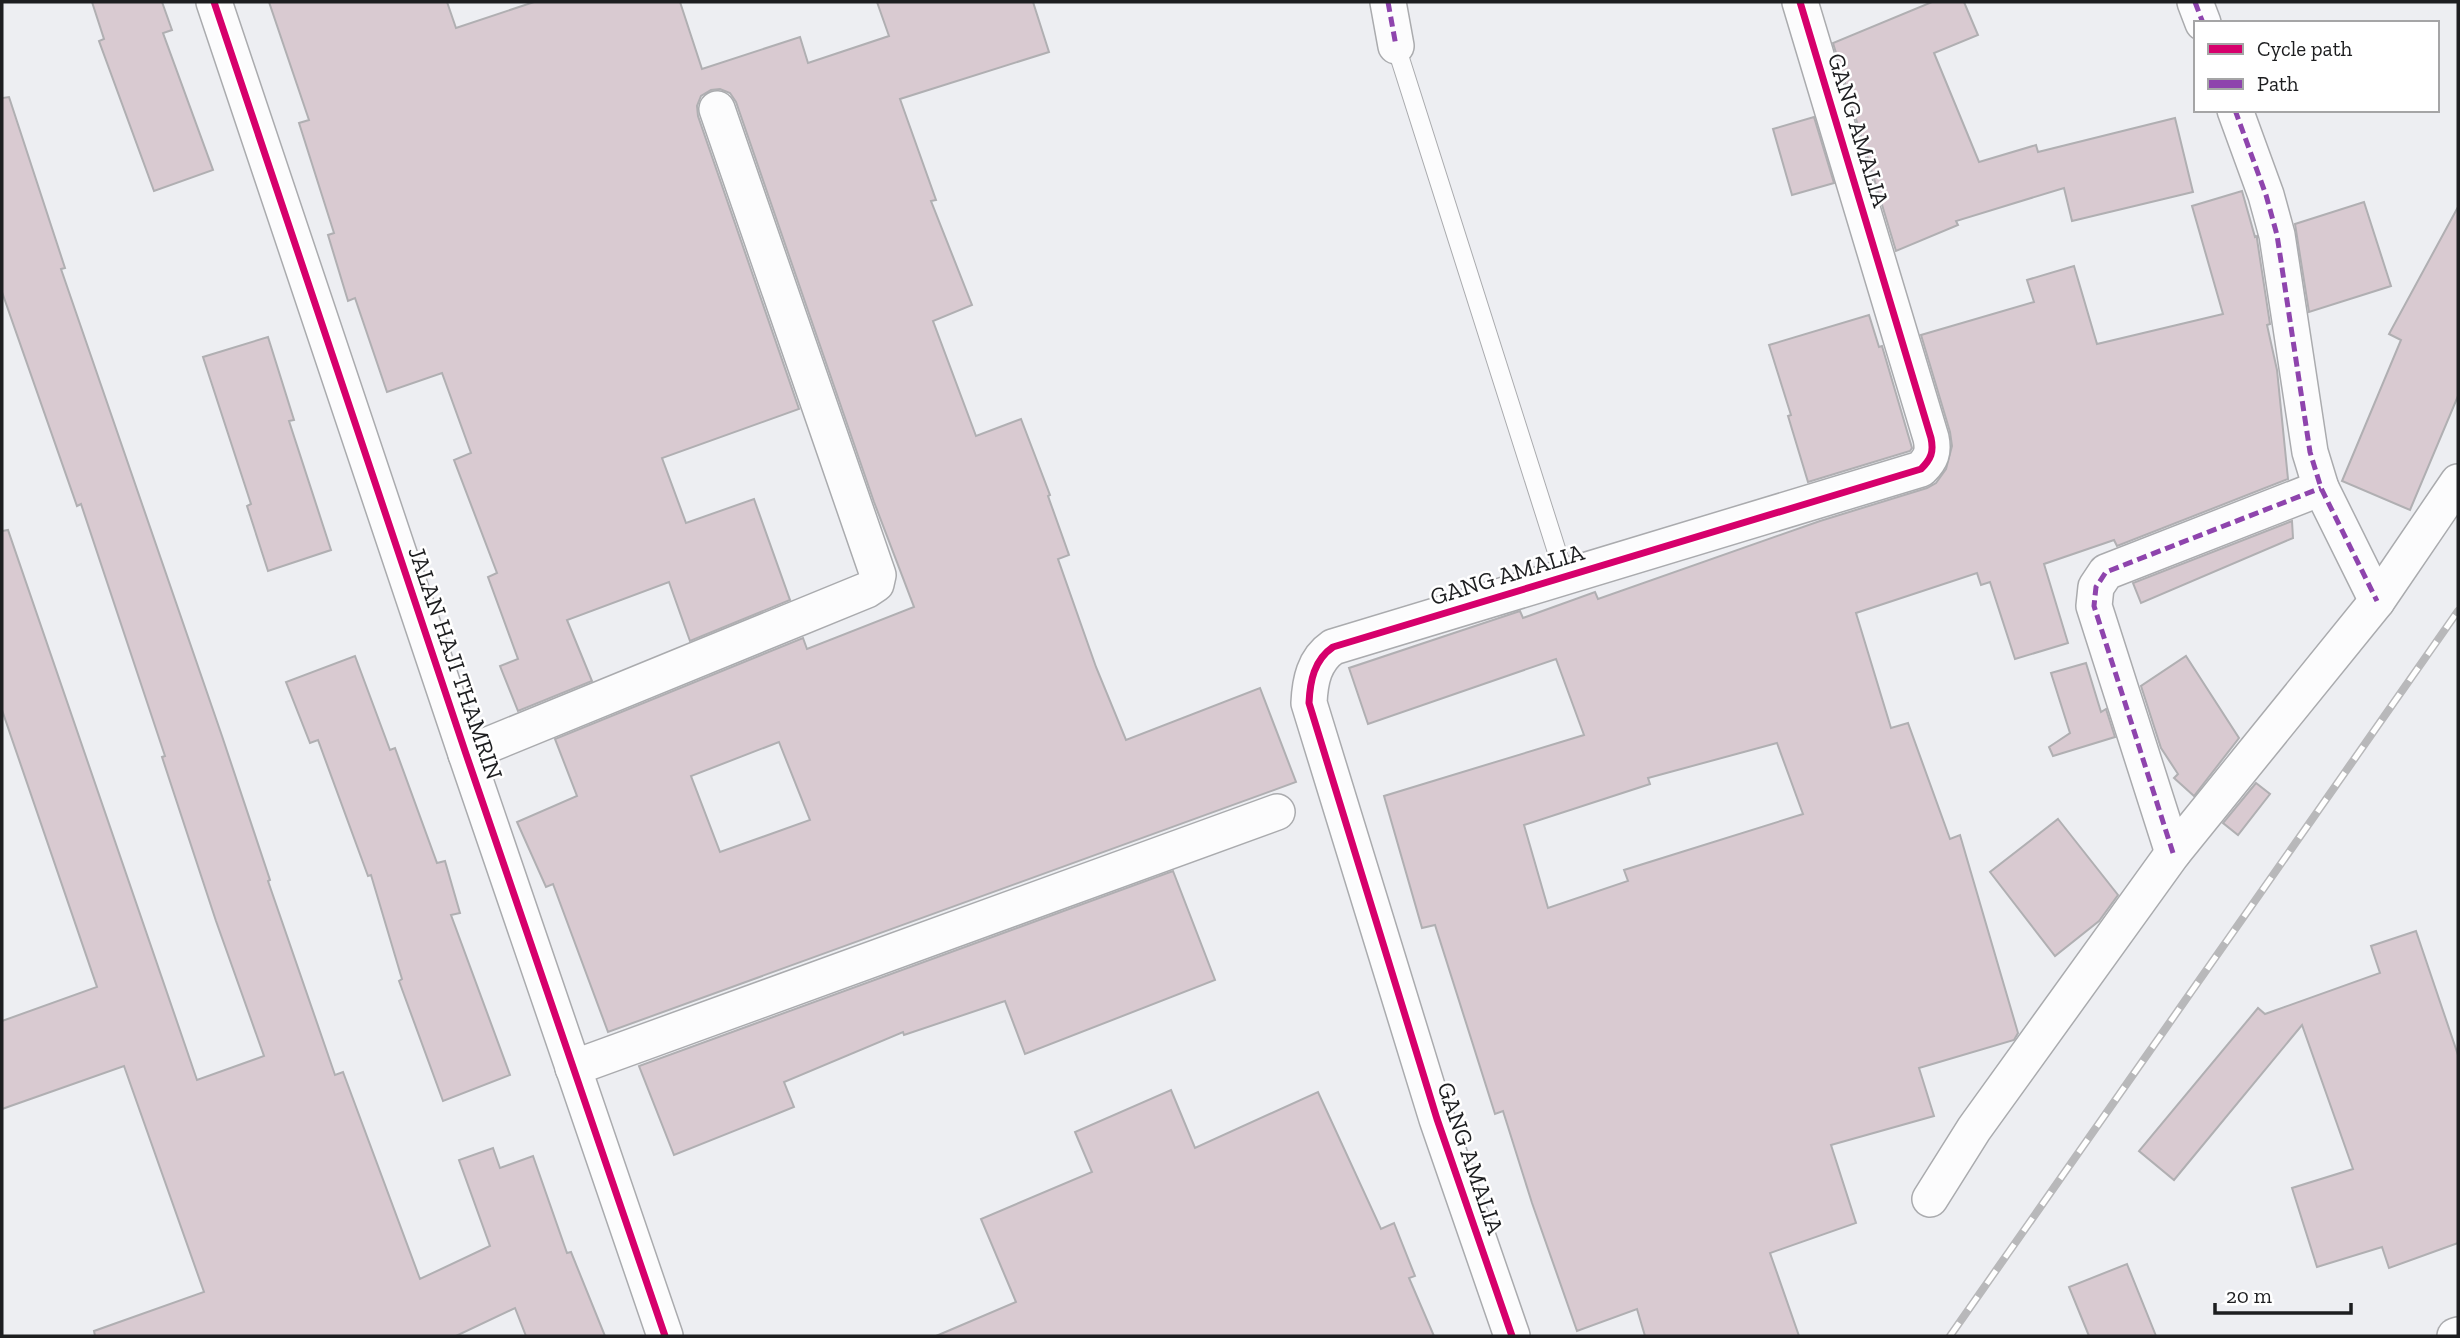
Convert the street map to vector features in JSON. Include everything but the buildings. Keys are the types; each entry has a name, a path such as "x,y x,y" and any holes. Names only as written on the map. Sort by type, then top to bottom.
{"street":[{"name":"JALAN HAJI THAMRIN","path":"214,2 466,754 665,1336"},
{"path":"1388,2 1396,46"},
{"name":"GANG AMALIA","path":"1512,1336 1437,1119 1309,703 1309,693 1315,670 1323,654 1333,646 1921,469 1929,460 1933,450 1931,438 1800,2"},
{"path":"2195,2 2202,21"},
{"path":"466,754 876,584 878,575 717,109"},
{"path":"2236,112 2272,216 2310,452 2321,488 2376,601"},
{"path":"1930,1199 1974,1129 2173,853 2376,601 2458,482"},
{"path":"2173,853 2094,606 2096,587 2106,572 2321,488"},
{"path":"573,1068 1277,812"}],"lane":[{"path":"1396,46 1565,576"}],"railway":[{"path":"1950,1336 2458,611"}],"marked path":[{"path":"1388,2 1396,46"},
{"path":"2195,2 2202,21"},
{"path":"2236,112 2266,195 2277,235 2310,452 2321,488 2377,601"},
{"path":"2173,853 2094,606 2096,587 2106,572 2321,488"}],"cycle path":[{"path":"214,2 466,754 665,1336"},
{"path":"1512,1336 1437,1119 1309,703 1310,687 1321,658 1333,647 1921,469 1927,462 1932,451 1931,438 1800,2"}]}
